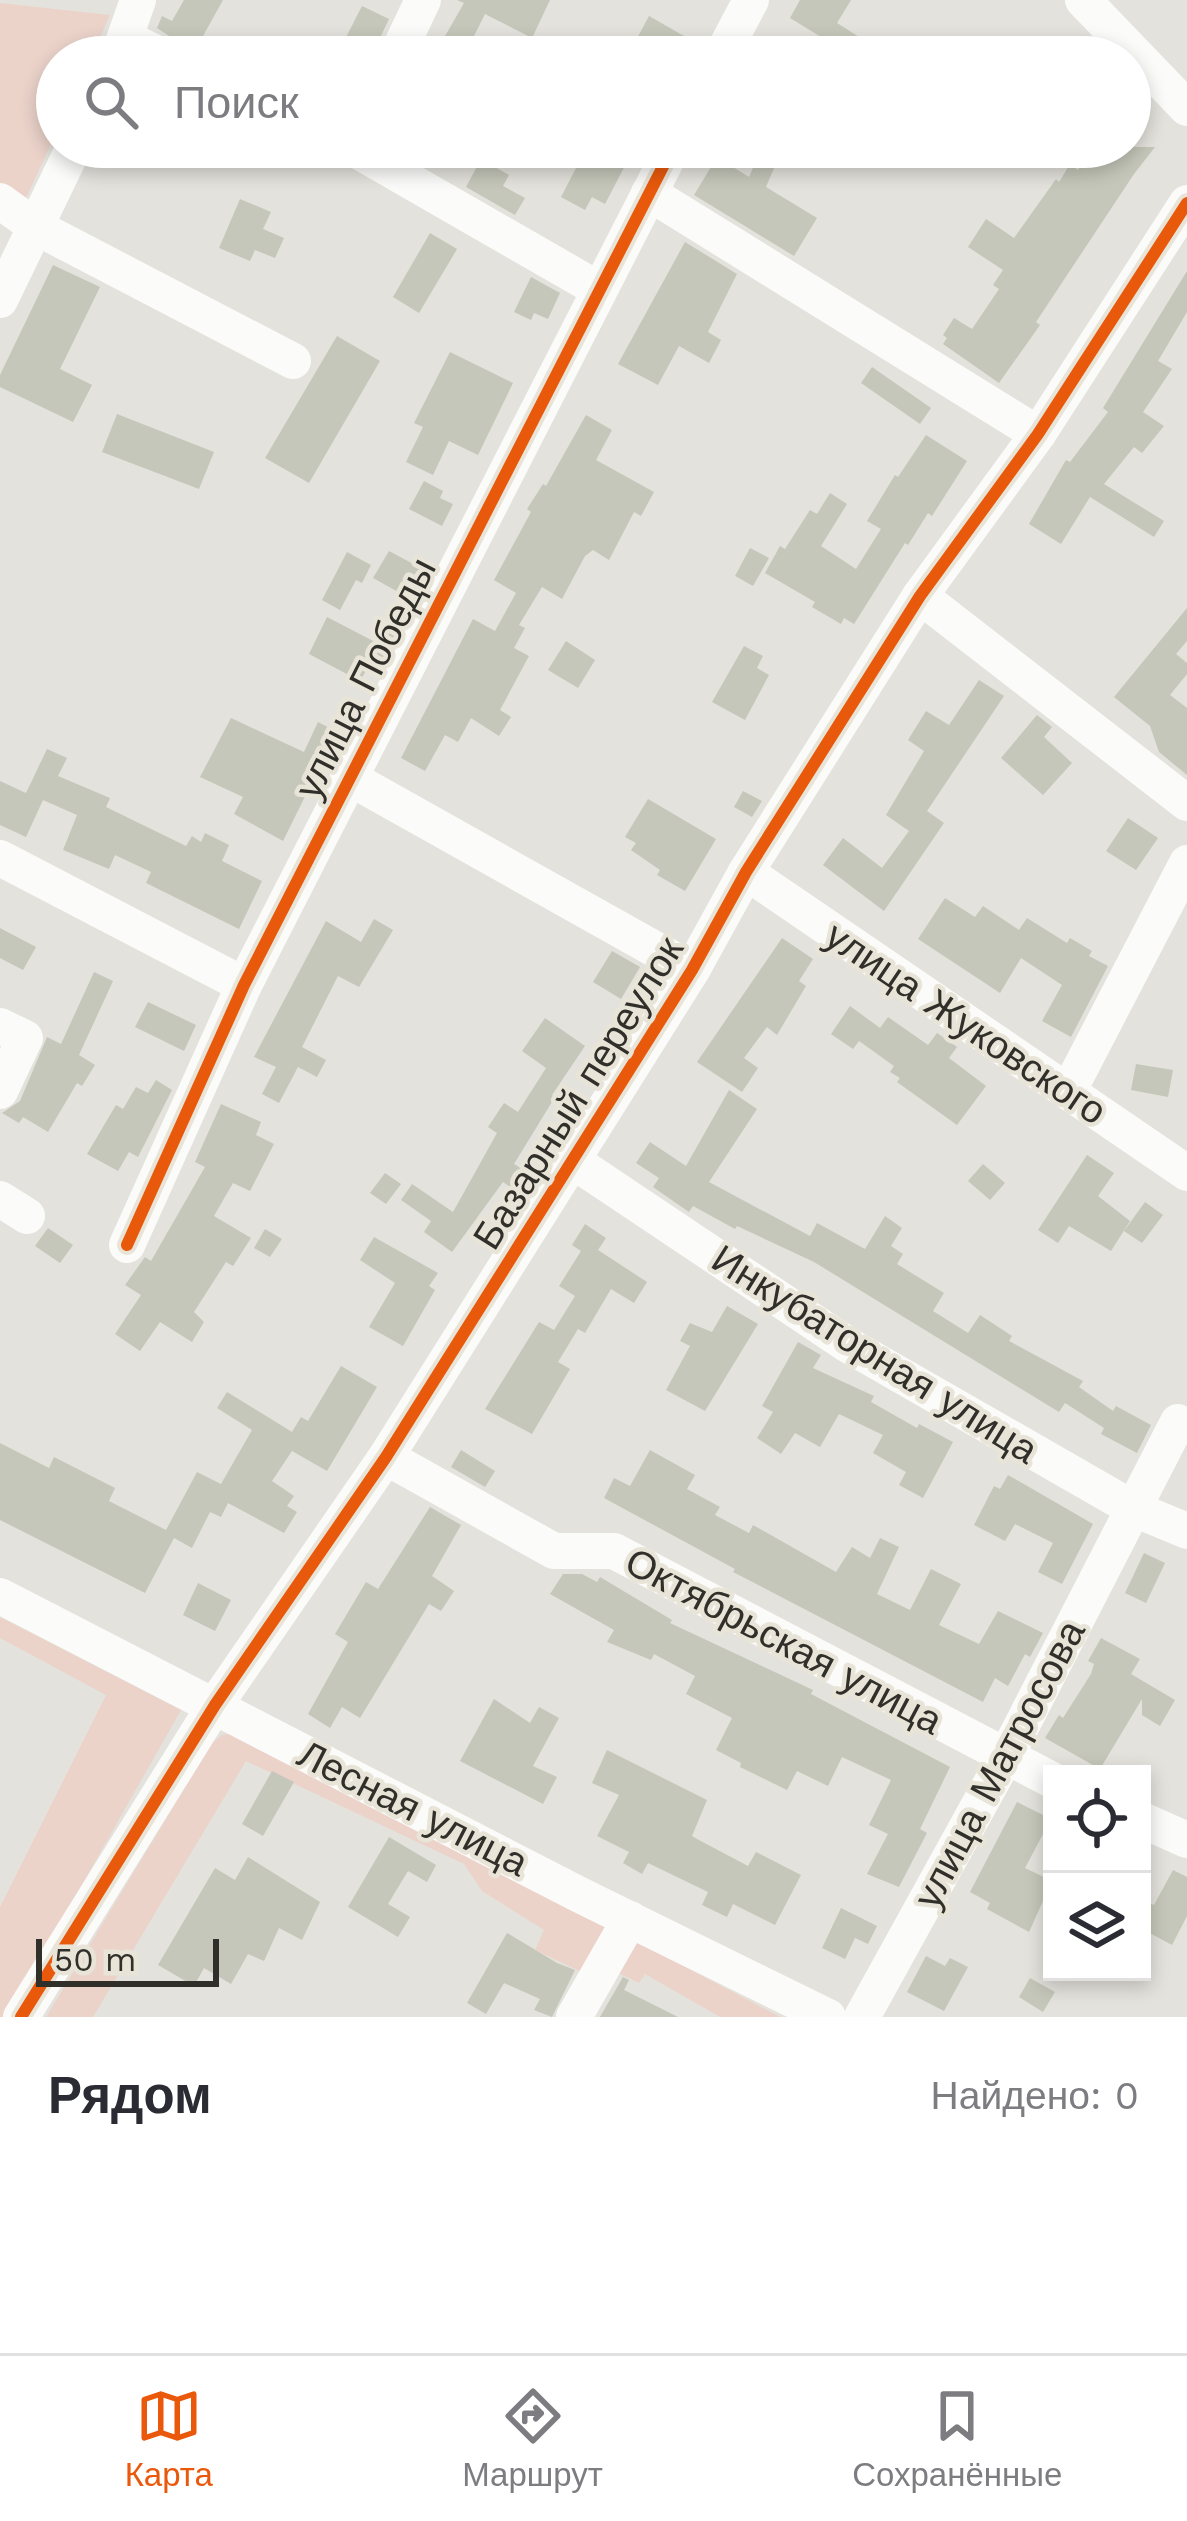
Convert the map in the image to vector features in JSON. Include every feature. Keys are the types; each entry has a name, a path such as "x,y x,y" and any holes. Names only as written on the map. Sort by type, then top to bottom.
{"street":[{"path":"126,36 137,0"},
{"path":"406,36 423,0"},
{"path":"732,36 751,0"},
{"path":"1083,0 1118,36"},
{"path":"1151,71 1187,108"},
{"path":"0,300 64,168"},
{"path":"388,168 598,289"},
{"name":"улица Победы","path":"127,1245 244,985 662,168"},
{"path":"649,194 1038,434"},
{"path":"0,201 35,226 293,362"},
{"name":"Базарный переулок","path":"21,2017 215,1705 386,1457 920,596 1038,434 1187,203"},
{"path":"920,596 1187,803"},
{"path":"348,777 692,970"},
{"path":"0,858 244,985"},
{"path":"1068,1092 1187,863"},
{"name":"улица Жуковского","path":"746,872 1187,1173"},
{"path":"0,1091 13,1032"},
{"name":"Инкубаторная улица","path":"573,1161 848,1345 1134,1509 1187,1531"},
{"name":"улица Матросова","path":"862,2017 1005,1758 1178,1422"},
{"name":"Октябрьская улица","path":"386,1457 554,1551 614,1550 1043,1776"},
{"name":"Лесная улица","path":"2,1601 828,2017"},
{"path":"1151,1824 1187,1840"},
{"path":"574,2017 630,1919"}],"shaded area":[{"path":"0,3 110,15 100,36 36,36 36,168 40,168 22,200 0,188"},
{"path":"0,1617 181,1710 7,2017 0,2017 0,1907 106,1695 0,1638"},
{"path":"235,1733 611,1929 586,1974 535,1950 544,1930 482,1891 464,1864 246,1761 93,2017 46,2017 212,1743"},
{"path":"629,1937 780,2017 720,2017 645,1974 639,1983 610,1969"}],"building":[{"path":"184,0 223,0 203,36 169,36 157,28 162,16 172,21"},
{"path":"457,0 550,0 533,36 485,14 474,36 445,36 464,3"},
{"path":"800,0 851,0 837,23 858,36 820,36 790,18"},
{"path":"362,6 389,19 381,36 347,36"},
{"path":"649,16 684,36 638,36"},
{"path":"476,168 497,168 509,175 503,186 525,198 515,215 466,187"},
{"path":"576,168 624,168 605,204 592,197 585,210 561,197"},
{"path":"710,168 735,168 749,177 753,168 774,168 766,187 817,218 794,256 694,195"},
{"path":"1068,168 1139,168 999,383 943,344 954,318 972,329 999,289 993,285 1003,270 968,247 986,219 1014,238 1056,179 1059,182"},
{"path":"240,199 271,212 263,229 284,238 275,258 255,250 250,261 219,248"},
{"path":"430,233 457,249 419,313 393,297"},
{"path":"685,242 737,274 708,332 721,340 709,363 679,346 658,385 618,364"},
{"path":"53,265 100,287 60,369 92,385 73,422 0,387 0,375"},
{"path":"1187,271 1187,312 1158,361 1172,369 1143,412 1164,426 1142,453 1134,447 1104,484 1164,521 1154,537 1090,497 1061,544 1029,524 1066,460 1070,462 1108,412 1103,408"},
{"path":"531,277 560,293 548,319 534,313 531,320 514,312"},
{"path":"337,336 380,361 309,483 265,458"},
{"path":"450,352 513,383 478,455 449,441 433,475 406,462 423,427 414,423"},
{"path":"872,367 931,408 920,424 861,383"},
{"path":"117,414 214,452 199,489 102,452"},
{"path":"586,415 612,430 596,460 654,492 641,516 634,512 609,560 593,550 585,556 562,599 542,587 519,625 525,628 514,648 529,656 500,710 511,717 499,736 471,718 458,742 445,735 425,771 401,758 473,619 495,631 516,593 494,580 531,512 527,509 546,486"},
{"path":"926,435 967,461 932,516 928,513 905,543 854,624 844,618 841,624 812,607 815,602 765,573 780,546 785,549 810,510 817,514 830,493 847,504 821,546 856,569 881,529 867,521"},
{"path":"424,481 443,491 440,498 453,504 442,526 409,509"},
{"path":"750,548 769,558 753,586 735,576"},
{"path":"389,551 423,573 409,598 373,578"},
{"path":"347,552 371,565 362,583 356,580 340,610 322,600"},
{"path":"397,604 410,611 385,660 375,655 360,681 309,654 327,617 377,643"},
{"path":"1187,608 1187,641 1176,654 1187,663 1187,674 1170,695 1187,708 1187,775 1159,752 1150,726 1114,697"},
{"path":"566,641 595,660 578,688 548,670"},
{"path":"744,646 763,656 757,668 769,675 745,720 712,702"},
{"path":"979,680 1004,696 927,811 944,823 884,911 823,865 843,838 882,868 909,831 886,815 924,751 908,740 926,711 949,725"},
{"path":"1037,715 1052,727 1044,737 1072,763 1043,795 1001,758"},
{"path":"231,718 304,752 318,722 337,732 283,841 234,814 243,797 200,777"},
{"path":"47,749 67,758 58,776 110,798 106,807 186,846 192,836 201,842 205,833 229,845 222,861 262,881 239,929 146,883 151,872 115,855 109,869 63,850 77,815 43,800 26,837 0,825 0,781 26,793"},
{"path":"743,791 762,801 752,817 734,807"},
{"path":"648,799 716,839 685,891 657,875 660,870 631,850 636,843 625,837"},
{"path":"1128,818 1158,838 1136,870 1106,851"},
{"path":"945,898 975,917 983,906 1019,930 1027,918 1067,943 1070,938 1092,951 1089,956 1108,966 1071,1037 1042,1021 1062,985 1021,958 1000,993 918,939"},
{"path":"374,919 393,930 359,987 338,976 302,1047 326,1060 317,1077 298,1067 279,1103 262,1094 276,1067 254,1057 326,921 361,942"},
{"path":"0,928 36,947 23,970 0,958"},
{"path":"782,938 813,959 799,981 806,986 777,1035 767,1027 744,1058 758,1068 742,1092 697,1062"},
{"path":"612,951 640,967 621,999 593,982"},
{"path":"94,972 113,981 79,1055 95,1065 82,1086 77,1083 48,1132 23,1117 19,1123 2,1113 20,1101 47,1037 61,1044"},
{"path":"148,1002 196,1025 184,1051 135,1027"},
{"path":"850,1006 880,1028 888,1017 928,1045 937,1033 957,1047 949,1058 986,1086 957,1125 897,1082 900,1078 890,1072 894,1066 859,1041 853,1049 831,1034"},
{"path":"545,1018 585,1046 514,1164 524,1170 512,1188 503,1182 452,1252 424,1232 431,1221 401,1200 412,1184 453,1212 497,1133 488,1127 504,1103 518,1112 546,1068 522,1051"},
{"path":"1136,1064 1173,1070 1168,1097 1131,1090"},
{"path":"156,1080 172,1090 138,1157 129,1152 118,1171 87,1154 116,1105 123,1109 136,1087 148,1093"},
{"path":"729,1090 757,1109 709,1182 810,1236 817,1223 865,1249 885,1216 902,1228 891,1246 903,1254 897,1264 944,1293 933,1311 968,1333 980,1315 1012,1336 1009,1341 1083,1381 1079,1387 1113,1411 1116,1406 1151,1425 1137,1453 1101,1434 1104,1428 1065,1403 1059,1412 814,1262 693,1206 689,1212 653,1187 659,1178 636,1163 650,1142 686,1166"},
{"path":"221,1104 261,1122 256,1135 274,1144 250,1191 233,1183 214,1216 251,1238 233,1266 226,1262 194,1312 204,1322 192,1342 160,1322 140,1351 115,1334 141,1295 125,1285 145,1257 151,1261 205,1167 195,1162"},
{"path":"1087,1155 1114,1173 1098,1196 1130,1221 1111,1251 1069,1226 1058,1243 1038,1230"},
{"path":"983,1164 1005,1183 990,1200 968,1181"},
{"path":"385,1173 401,1184 386,1204 370,1193"},
{"path":"1145,1202 1163,1215 1142,1243 1124,1231"},
{"path":"585,1224 606,1238 598,1250 647,1282 634,1303 611,1289 585,1333 578,1329 558,1362 570,1369 532,1434 485,1409 539,1322 554,1330 575,1296 559,1286 581,1251 572,1245"},
{"path":"48,1228 73,1245 60,1263 35,1246"},
{"path":"265,1229 282,1239 270,1257 254,1248"},
{"path":"374,1237 438,1273 429,1286 435,1290 403,1346 369,1327 395,1283 360,1260"},
{"path":"727,1306 758,1324 705,1411 666,1390 690,1346 680,1341 690,1323 712,1332"},
{"path":"798,1342 821,1355 813,1368 874,1396 871,1402 917,1428 919,1424 953,1442 923,1498 899,1485 906,1472 873,1453 883,1435 839,1414 820,1447 795,1433 781,1454 757,1438 773,1412 762,1406"},
{"path":"341,1366 377,1387 327,1471 292,1451 272,1481 294,1496 287,1506 297,1512 284,1533 228,1503 221,1517 210,1512 192,1548 174,1538 145,1593 0,1520 0,1443 49,1468 54,1457 115,1488 109,1501 166,1530 197,1472 221,1484 252,1430 217,1408 227,1392 292,1432 301,1417 308,1421"},
{"path":"461,1450 495,1471 485,1487 451,1467"},
{"path":"650,1450 695,1475 687,1489 720,1507 715,1515 749,1533 753,1525 836,1572 852,1547 870,1558 880,1538 899,1547 877,1594 910,1610 931,1569 961,1584 939,1625 979,1644 998,1611 1043,1633 1008,1686 995,1678 983,1702 733,1572 735,1569 604,1498 614,1478 630,1486"},
{"path":"1008,1475 1093,1524 1062,1584 1038,1572 1053,1543 1015,1524 1005,1541 974,1525 994,1486 1000,1489"},
{"path":"430,1507 461,1525 432,1576 454,1591 441,1611 429,1604 360,1718 342,1707 330,1728 308,1714 348,1642 335,1634 366,1582 378,1589"},
{"path":"1144,1553 1165,1563 1146,1603 1125,1593"},
{"path":"563,1574 582,1574 597,1582 600,1577 672,1620 670,1623 813,1690 811,1694 950,1767 920,1829 927,1833 899,1887 867,1874 888,1834 869,1825 891,1780 842,1757 828,1786 797,1771 787,1790 740,1767 741,1763 716,1750 732,1718 686,1694 695,1676 654,1654 651,1660 607,1642 614,1630 550,1594"},
{"path":"198,1583 231,1600 215,1631 183,1615"},
{"path":"1101,1638 1140,1659 1131,1674 1175,1700 1160,1726 1142,1715 1142,1699 1102,1765 1093,1765 1045,1738 1091,1674 1094,1664 1088,1661"},
{"path":"494,1699 530,1723 539,1707 559,1718 533,1766 557,1777 543,1804 460,1761"},
{"path":"607,1750 707,1800 692,1836 748,1866 756,1852 801,1875 775,1925 733,1904 727,1917 702,1905 708,1892 648,1863 642,1874 623,1863 629,1852 597,1836 619,1795 592,1783"},
{"path":"272,1771 294,1782 263,1836 242,1824"},
{"path":"1017,1802 1043,1815 1043,1834 1025,1868 1043,1877 1043,1901 1029,1932 987,1909 990,1903 970,1892"},
{"path":"389,1837 436,1865 427,1882 408,1871 388,1904 410,1917 398,1937 348,1907"},
{"path":"248,1857 320,1902 302,1940 279,1928 264,1961 248,1954 231,1984 204,1968 194,1986 158,1965 215,1868 235,1880"},
{"path":"1173,1870 1187,1877 1187,1916 1172,1945 1151,1934 1154,1905"},
{"path":"841,1908 877,1926 868,1944 855,1938 845,1959 822,1948"},
{"path":"507,1933 575,1970 552,2017 534,2010 540,1999 504,1983 486,2014 467,2003"},
{"path":"926,1956 945,1966 950,1958 968,1967 944,2011 907,1992"},
{"path":"623,1977 629,1980 624,1990 678,2017 600,2017"},
{"path":"1030,1978 1055,1992 1043,2012 1019,1997"}],"cycle path":[{"path":"127,1245 244,985 662,168"},
{"path":"21,2017 215,1705 386,1457 920,596 1038,434 1187,203"}]}
